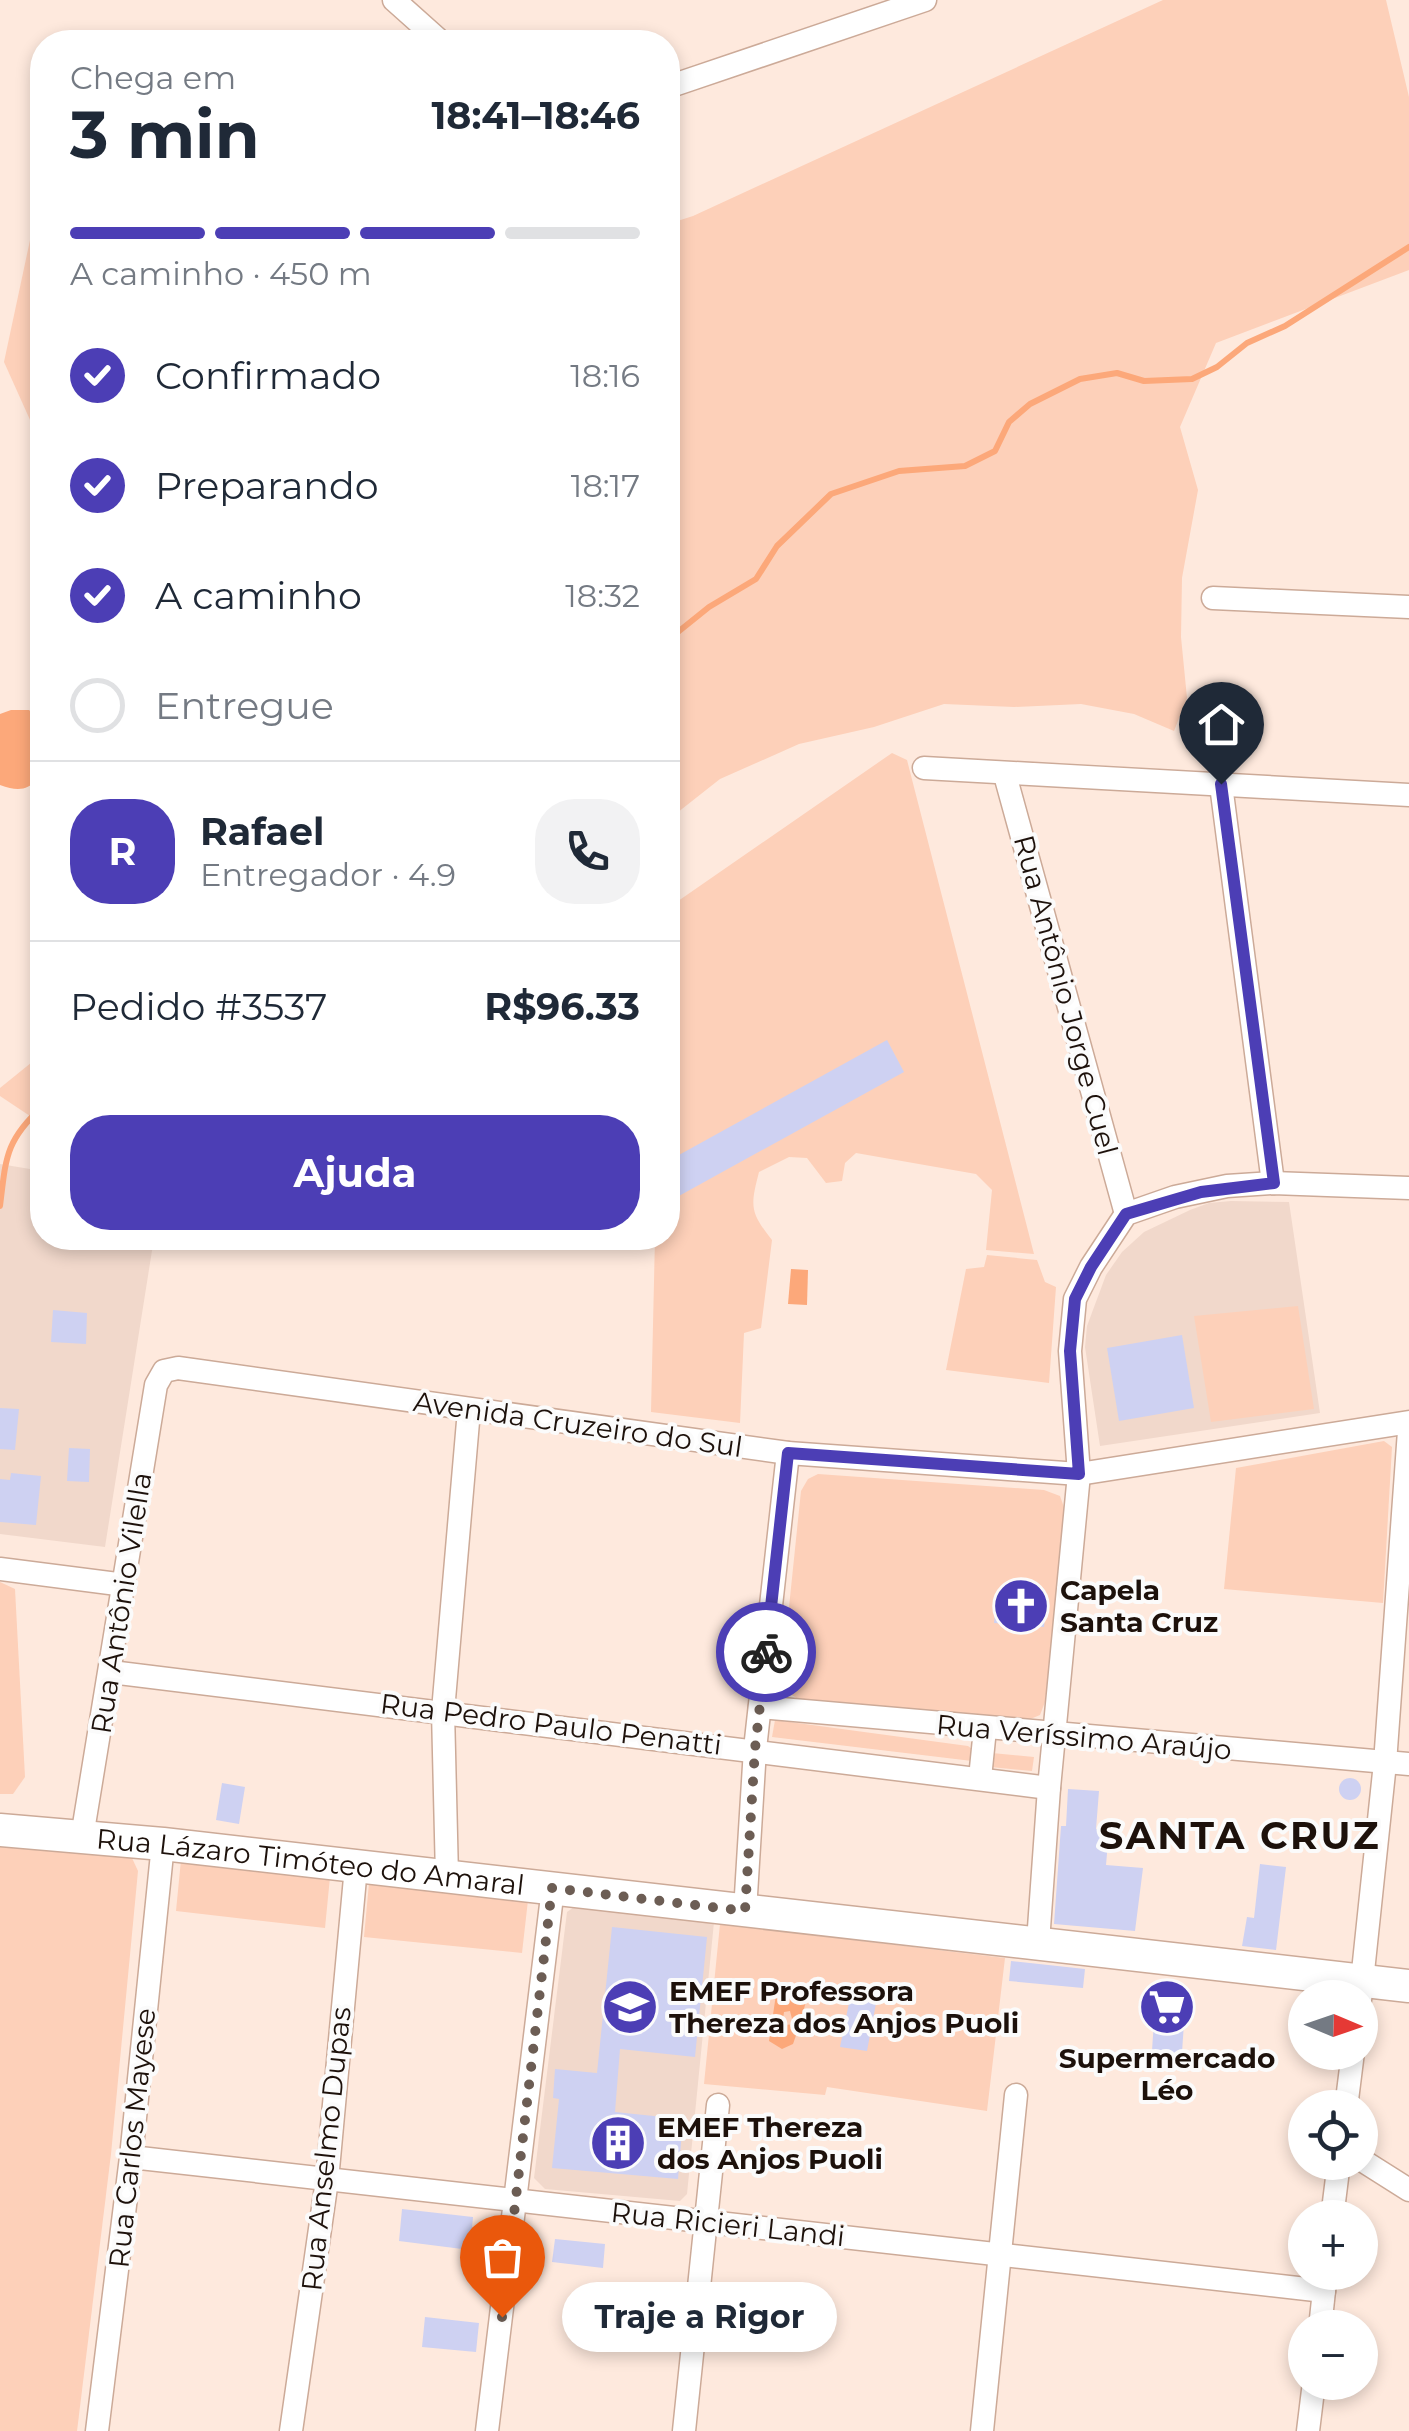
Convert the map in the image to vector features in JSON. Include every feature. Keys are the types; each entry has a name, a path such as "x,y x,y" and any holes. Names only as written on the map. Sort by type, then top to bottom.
{"main road":[{"name":"Rua Lázaro Timóteo do Amaral","path":"0,1830 164,1844 1038,1942 1300,1980"},
{"name":"Rua Lázaro Timóteo do Amaral","path":"1378,1988 1409,1986"}],"street":[{"path":"394,0 427,30"},
{"path":"680,83 925,0"},
{"path":"1213,598 1409,607"},
{"path":"924,768 1409,795"},
{"name":"Rua Antônio Jorge Cuel","path":"1006,775 1126,1214"},
{"path":"1221,784 1274,1183"},
{"path":"1038,1942 1079,1474 1070,1351 1075,1299 1126,1214 1175,1197 1226,1186 1274,1183 1409,1188"},
{"name":"Avenida Cruzeiro do Sul","path":"164,1371 178,1368 788,1453 1079,1474 1409,1422"},
{"name":"Rua Antônio Vilella","path":"82,1837 156,1385 164,1371"},
{"path":"447,1877 444,1711 469,1410"},
{"path":"1363,1980 1385,1763 1409,1431"},
{"path":"745,1911 755,1749 788,1453"},
{"path":"0,1569 125,1585"},
{"name":"Rua Pedro Paulo Penatti","path":"111,1672 1049,1788"},
{"name":"Rua Veríssimo Araújo","path":"760,1708 1409,1764"},
{"path":"980,1778 985,1729"},
{"name":"Rua Carlos Mayese","path":"97,2431 164,1844"},
{"name":"Rua Anselmo Dupas","path":"291,2431 326,2180 356,1867"},
{"path":"487,2431 552,1888"},
{"path":"982,2431 1016,2095"},
{"path":"684,2431 718,2105"},
{"name":"Rua Ricieri Landi","path":"131,2157 516,2203 1288,2279"},
{"path":"1378,2170 1409,2190"},
{"path":"1308,2431 1312,2400"}],"shaded area":[{"path":"1163,0 1386,0 1409,97 1409,270 1216,343 1180,427 1198,490 1182,578 1181,637 1187,698 1174,731 1134,714 1081,704 944,704 874,727 799,744 720,779 680,811 680,220"},
{"path":"30,240 30,420 4,362"},
{"path":"30,711 27,787 0,785 0,714"},
{"path":"892,753 907,760 1034,1254 986,1250 992,1190 976,1174 856,1153 845,1163 842,1181 826,1183 807,1158 789,1157 759,1172 754,1209 772,1240 761,1328 744,1333 740,1423 651,1412 655,1250 680,1250 680,900"},
{"path":"30,1064 30,1116 0,1096 0,1088"},
{"path":"0,1164 30,1169 30,1250 152,1250 105,1547 0,1534"},
{"path":"1289,1202 1320,1413 1100,1446 1085,1347 1087,1326 1106,1275 1122,1252 1144,1232 1209,1203"},
{"path":"987,1255 1037,1260 1045,1282 1056,1287 1049,1383 946,1370 966,1269 984,1267"},
{"path":"791,1269 808,1270 807,1305 788,1304"},
{"path":"1298,1306 1314,1409 1211,1422 1194,1316"},
{"path":"1384,1441 1392,1447 1383,1603 1224,1589 1236,1468"},
{"path":"818,1474 1044,1490 1060,1496 1066,1513 1045,1702 1040,1715 1028,1720 806,1703 790,1692 782,1675 801,1491 808,1479"},
{"path":"0,1582 15,1589 25,1777 13,1794 0,1794"},
{"path":"775,1720 968,1746 972,1749 972,1761 772,1737"},
{"path":"992,1753 1034,1757 1032,1771 991,1767"},
{"path":"0,1844 122,1852 132,1858 138,1871 111,2154 77,2431 0,2431"},
{"path":"181,1860 330,1877 325,1928 176,1911"},
{"path":"369,1883 528,1900 522,1953 364,1937"},
{"name":"EMEF Professora Thereza dos Anjos Puoli","path":"577,1905 714,1922 687,2194 680,2201 545,2189 534,2178 567,1912"},
{"path":"720,1924 1005,1958 987,2111 827,2087 825,2095 704,2084"},
{"path":"784,1985 802,1991 806,2001 801,2021 792,2019 790,2011 784,2012 782,2025 800,2024 793,2044 782,2049 769,2041 777,1988"}],"building":[{"path":"887,1040 904,1072 680,1195 680,1154"},
{"path":"53,1310 87,1313 86,1344 51,1342"},
{"path":"1182,1335 1194,1408 1119,1421 1107,1348"},
{"path":"0,1408 19,1409 15,1450 0,1449"},
{"path":"69,1448 90,1449 89,1482 67,1481"},
{"path":"11,1473 41,1476 36,1525 0,1522 0,1479 10,1480"},
{"name":"Capela Santa Cruz","path":"997,1594 1047,1599 1044,1627 994,1623"},
{"path":"1350,1778 1361,1789 1350,1800 1339,1789"},
{"path":"222,1783 245,1787 239,1824 216,1820"},
{"path":"1068,1789 1099,1791 1096,1829 1109,1830 1106,1865 1143,1868 1135,1931 1054,1924 1061,1826 1066,1826"},
{"path":"1260,1864 1286,1867 1276,1950 1242,1946 1247,1917 1254,1918"},
{"path":"612,1927 707,1937 695,2057 620,2049 615,2112 683,2119 678,2179 552,2168 559,2099 553,2098 555,2069 597,2073"},
{"path":"1011,1961 1085,1969 1083,1988 1009,1981"},
{"path":"1156,1990 1186,1992 1181,2068 1151,2066"},
{"path":"851,1993 877,1998 867,2051 840,2047"},
{"path":"402,2209 473,2217 470,2250 399,2241"},
{"path":"555,2239 605,2244 603,2268 552,2262"},
{"path":"425,2317 479,2323 476,2352 422,2347"}],"waterway":[{"path":"680,630 709,607 756,579 777,546 831,494 899,471 965,466 995,451 1009,422 1030,404 1080,379 1117,373 1144,381 1192,379 1217,367 1247,343 1285,326 1409,247"},
{"path":"0,1206 9,1151 30,1119"}],"way so far":[{"path":"502,2317 552,1888 745,1911 755,1749 766,1652"}],"place":[{"name":"Capela Santa Cruz","path":"1021,1606"},
{"name":"EMEF Professora Thereza dos Anjos Puoli","path":"630,2007"},
{"name":"Supermercado Léo","path":"1167,2007"},
{"name":"EMEF Thereza dos Anjos Puoli","path":"618,2143"},
{"name":"Traje a Rigor","path":"502,2317"}],"district":[{"name":"SANTA CRUZ","path":"1240,1835"}],"route":[{"path":"766,1652 788,1453 1079,1474 1070,1351 1075,1299 1126,1214 1175,1197 1226,1186 1274,1183 1221,784"}]}
